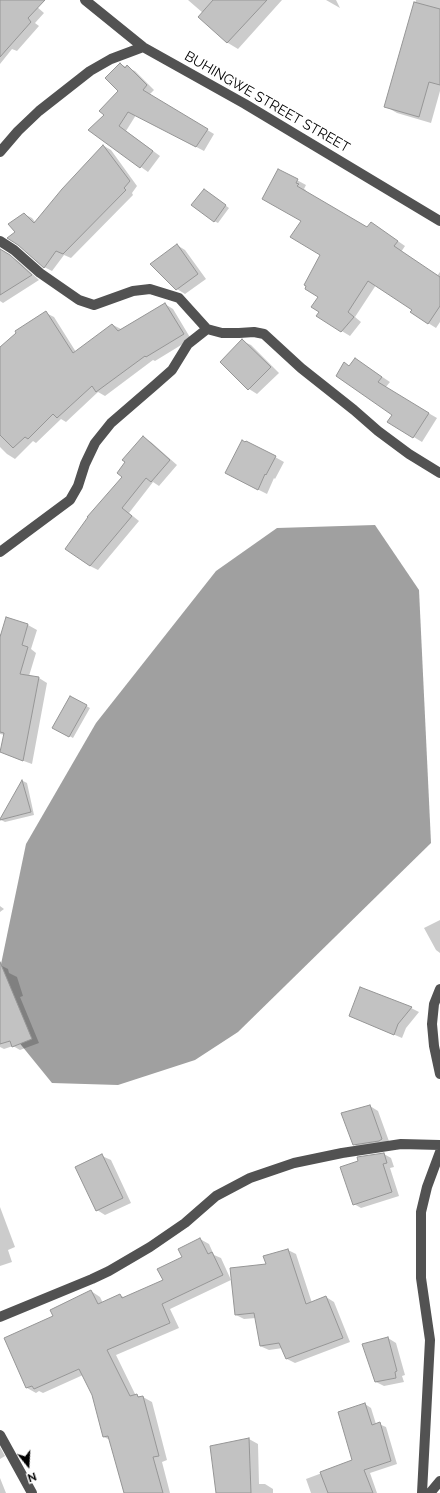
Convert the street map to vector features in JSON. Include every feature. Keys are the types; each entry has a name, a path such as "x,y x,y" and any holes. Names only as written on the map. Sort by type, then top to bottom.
{"street":[{"name":"BUHINGWE STREET STREET","path":"85,0 143,46 245,104 440,220"},
{"path":"0,152 18,131 39,111 90,71 111,59 143,46"},
{"path":"0,241 14,250 40,274 79,300 94,305 133,291 150,289 179,298 207,329 222,333 254,332 264,334 301,368 378,431 409,454 440,473"},
{"path":"0,552 70,500 78,486 85,464 95,443 111,423 172,370 188,344 207,329"},
{"path":"440,990 434,1004 432,1024 434,1046 440,1074"},
{"path":"0,1317 109,1271 150,1247 185,1223 216,1196 250,1178 294,1163 342,1153 401,1144 440,1145"},
{"path":"422,1493 430,1340 420,1278 421,1212 427,1188 440,1152"},
{"path":"0,1435 32,1493"},
{"path":"430,1493 440,1480"}],"shaded area":[{"path":"375,525 419,590 431,843 238,1032 195,1060 118,1085 52,1083 13,1035 0,969 26,844 96,723 216,571 277,528"}],"building":[{"path":"0,0 45,0 28,18 31,22 0,57"},
{"path":"213,0 267,0 227,43 198,17"},
{"path":"414,2 440,9 440,85 429,82 419,117 384,107"},
{"path":"120,63 125,68 127,65 147,85 143,90 208,129 196,147 128,112 119,126 153,151 140,168 88,130 104,115 99,111 118,91 105,78"},
{"path":"103,145 130,181 124,188 126,190 63,254 56,251 44,268 18,245 7,238 15,232 8,224 24,213 34,223 62,189"},
{"path":"278,169 298,179 296,183 299,184 297,186 367,227 371,222 398,241 394,246 440,277 440,306 428,324 410,312 412,310 368,281 348,312 354,317 341,332 316,316 319,312 311,307 318,297 305,289 306,286 304,285 320,255 290,237 301,221 262,199"},
{"path":"204,189 226,205 214,222 191,205"},
{"path":"177,244 198,274 176,290 150,264"},
{"path":"0,249 10,255 32,275 0,295"},
{"path":"165,303 184,334 146,357 145,356 96,392 92,386 57,418 53,414 28,439 25,437 13,448 0,435 0,347 16,333 15,331 46,311 73,353 112,324 118,331"},
{"path":"242,339 271,367 248,390 220,362"},
{"path":"355,358 382,377 378,382 429,413 413,438 387,422 392,415 336,376 344,362 349,366"},
{"path":"143,436 170,460 151,482 146,478 122,508 132,516 90,566 65,549 87,517 122,477 117,473 125,462 122,460"},
{"path":"242,440 276,456 266,475 265,474 258,490 225,473"},
{"path":"6,617 28,624 22,645 28,647 20,674 39,677 23,761 0,752 4,733 0,732 0,637"},
{"path":"70,696 87,705 69,737 52,728"},
{"path":"22,780 31,812 0,820 0,819"},
{"path":"0,962 32,1039 12,1047 10,1041 0,1044"},
{"path":"360,987 412,1007 398,1024 394,1035 349,1016"},
{"path":"370,1105 382,1139 379,1141 353,1145 341,1113"},
{"path":"384,1153 387,1163 383,1164 392,1192 353,1205 340,1167 358,1161 357,1157"},
{"path":"102,1154 123,1198 96,1211 75,1167"},
{"path":"200,1238 208,1254 212,1252 223,1275 162,1304 170,1323 107,1350 130,1396 137,1394 138,1397 143,1396 159,1456 153,1457 163,1493 124,1493 108,1436 103,1437 92,1395 79,1369 34,1389 32,1386 26,1388 4,1338 53,1316 50,1310 91,1290 98,1304 120,1294 122,1298 163,1280 157,1269 182,1257 178,1249"},
{"path":"288,1249 306,1304 326,1296 343,1338 286,1359 279,1343 260,1346 254,1313 235,1315 230,1268 266,1264 263,1256"},
{"path":"388,1337 397,1371 395,1372 396,1378 375,1382 362,1344"},
{"path":"365,1403 372,1425 380,1422 391,1461 364,1470 373,1493 328,1493 320,1472 352,1460 338,1412"},
{"path":"249,1438 251,1493 216,1493 210,1446"}]}
